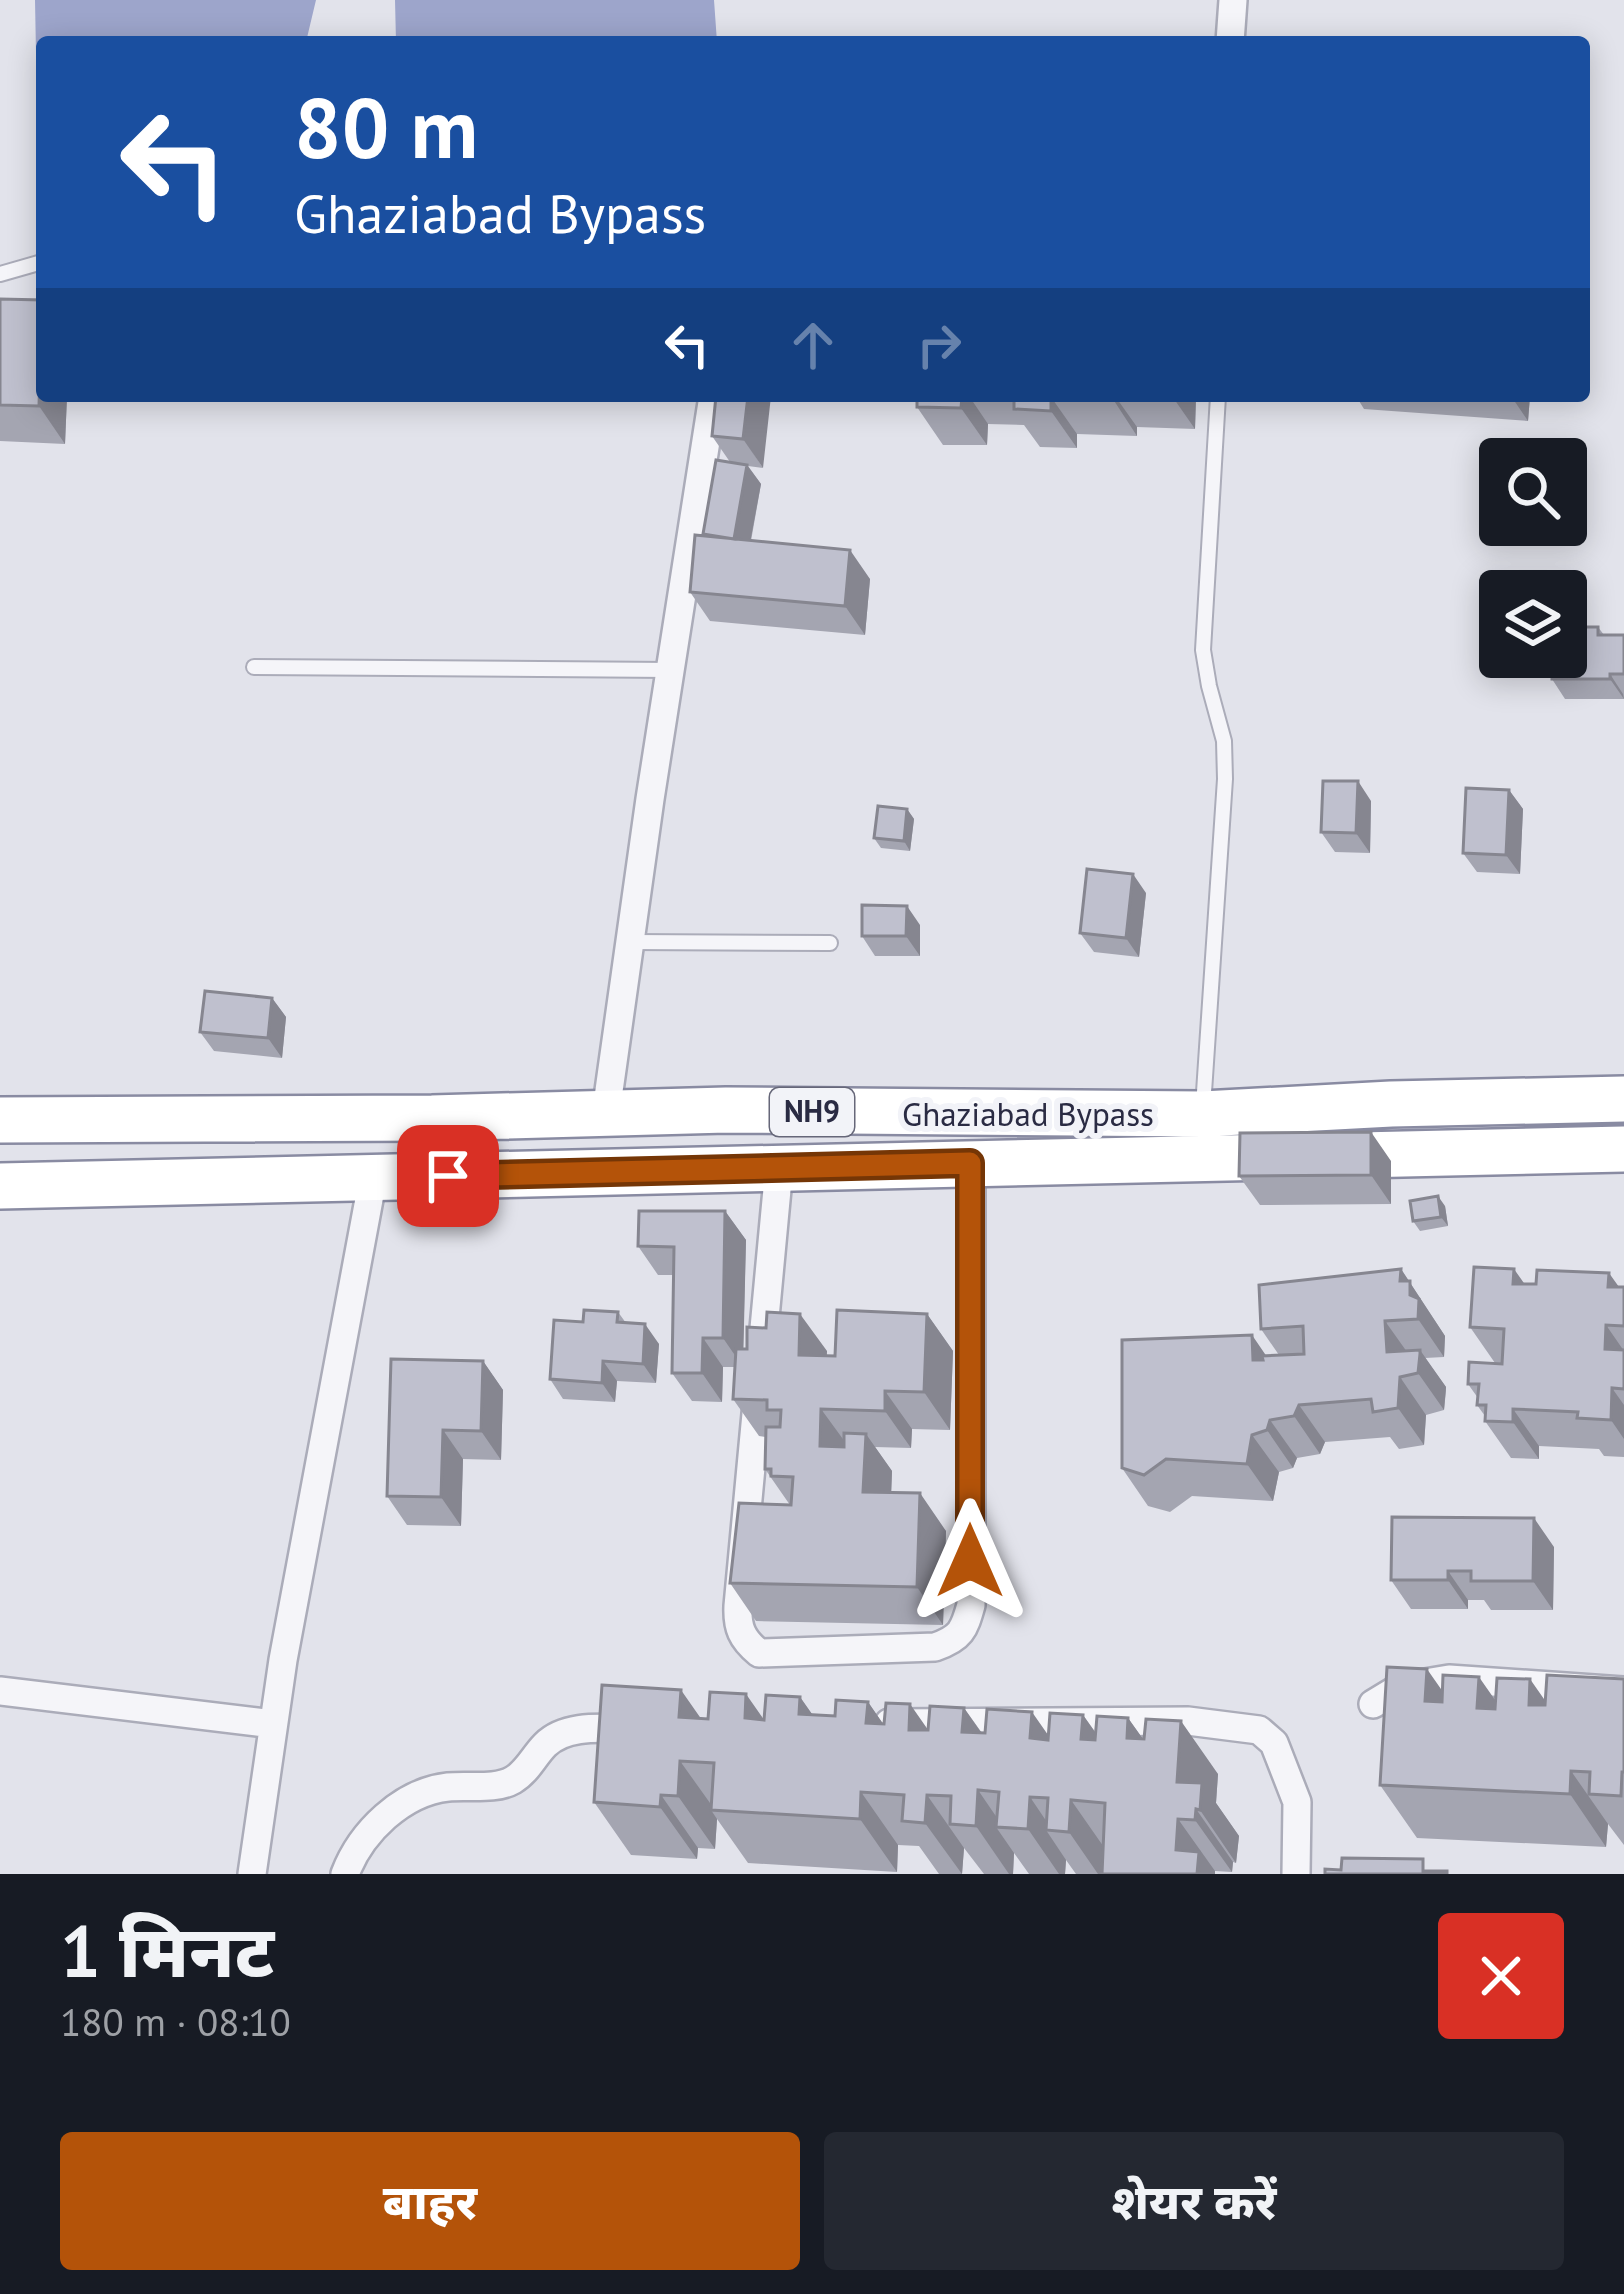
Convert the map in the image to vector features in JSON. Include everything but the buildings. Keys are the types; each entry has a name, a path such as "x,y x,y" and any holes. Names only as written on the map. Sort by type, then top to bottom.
{"highway":[{"name":"Ghaziabad Bypass","path":"0,1120 410,1118 726,1110 1203,1114 1624,1099"},
{"name":"Ghaziabad Bypass","path":"0,1186 1624,1149"}],"street":[{"path":"1231,36 1234,0"},
{"path":"606,1112 712,402"},
{"path":"779,1168 737,1606 737,1624 746,1642 759,1653 935,1647 953,1641 965,1627 970,1605 970,1163"},
{"path":"252,1874 273,1724 373,1178"},
{"path":"1373,1704 1401,1687 1449,1679 1624,1691"},
{"path":"0,1690 273,1724"},
{"path":"866,1723 1188,1721 1259,1730 1274,1743 1297,1802 1296,1874"},
{"path":"345,1874 373,1828 403,1803 442,1787 510,1782 563,1732 659,1728"}],"lane":[{"path":"0,274 36,264"},
{"path":"1203,1114 1225,778 1224,741 1203,650 1218,402"},
{"path":"254,667 671,670"},
{"path":"630,942 830,943"}],"water":[{"path":"35,0 316,0 307,36 36,36 36,54"},
{"path":"395,0 714,0 717,36 396,36"}],"route":[{"path":"448,1176 970,1163 970,1561"}]}
